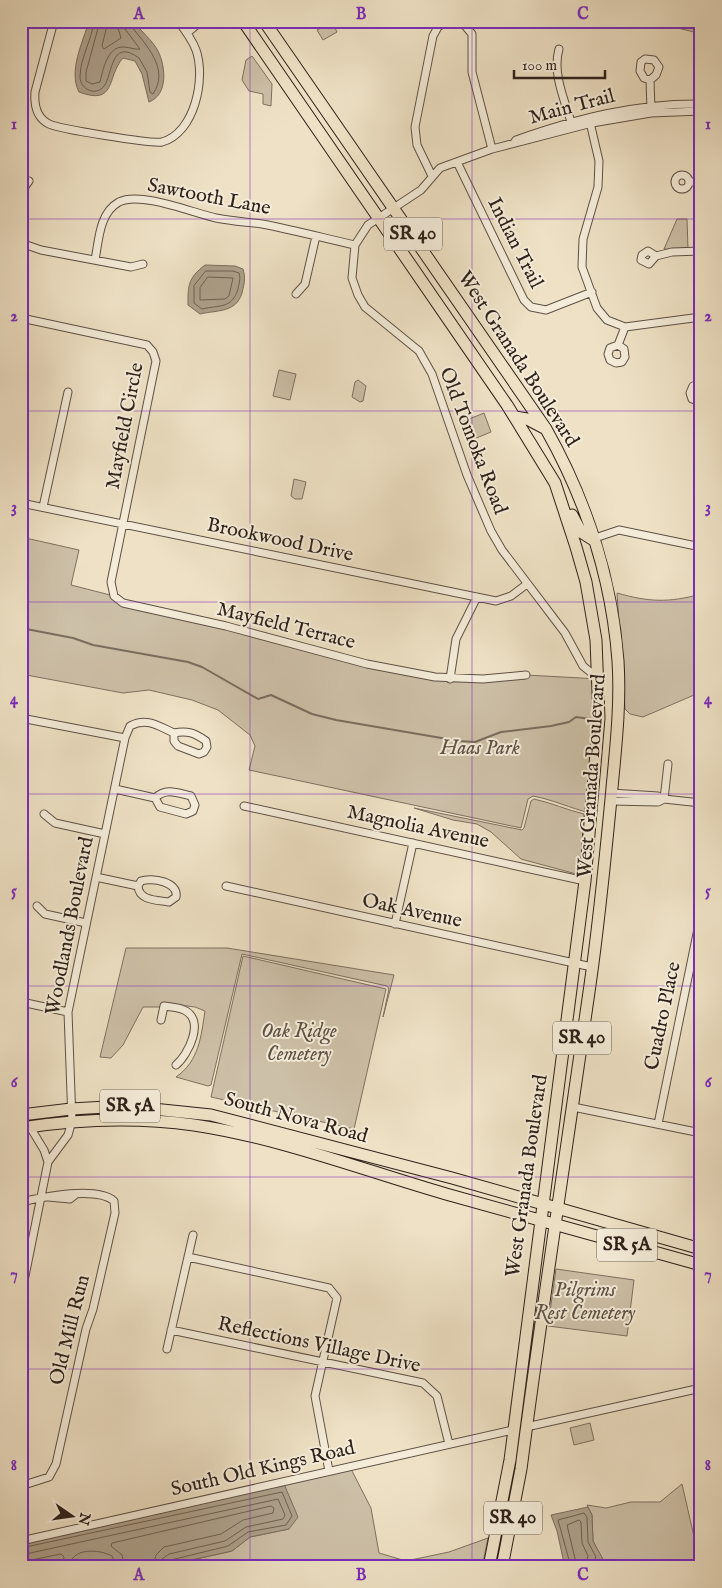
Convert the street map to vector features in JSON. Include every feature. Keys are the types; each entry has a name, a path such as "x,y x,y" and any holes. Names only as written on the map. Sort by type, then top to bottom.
{"main road":[{"name":"West Granada Boulevard","path":"243,21 498,391 555,482 576,547 593,620 599,679 599,718 585,881 504,1495 490,1567"},
{"name":"West Granada Boulevard","path":"264,21 546,429 576,488 602,565 615,638 619,705 600,908 522,1455 502,1567"},
{"path":"498,391 512,401 531,405"},
{"path":"515,417 527,419 546,429"},
{"path":"555,482 580,532 592,538"},
{"path":"576,547 590,553 602,565"},
{"path":"599,679 612,689 619,705"},
{"path":"595,768 600,787 611,797"},
{"path":"585,881 595,890 600,908"},
{"name":"South Nova Road","path":"21,1115 71,1108 143,1107 187,1111 237,1120 556,1207"},
{"name":"South Nova Road","path":"26,1128 72,1122 154,1121 194,1125 234,1133 540,1220"},
{"path":"367,1170 386,1169 397,1164"},
{"name":"SR 5A","path":"556,1207 701,1249"},
{"name":"SR 5A","path":"540,1220 701,1265"},
{"path":"516,1401 520,1417 526,1427"},
{"path":"513,1430 519,1439 522,1455"},
{"path":"502,1567 498,1557 507,1512 504,1495"}],"street":[{"path":"54,21 35,92 34,103 41,118 59,128 161,142 183,129 197,100 199,82 196,51 187,33 178,21"},
{"path":"187,33 201,21"},
{"path":"432,176 417,145 415,127 433,36 438,27 447,21"},
{"path":"461,21 472,34 472,72 492,149"},
{"path":"559,49 556,61 558,80 572,125"},
{"path":"650,80 651,110"},
{"name":"Main Trail","path":"378,218 421,190 440,168 492,149 514,143 522,143 590,120 701,104"},
{"name":"Main Trail","path":"651,110 701,111"},
{"path":"590,120 599,161 598,187 583,239 582,267 597,308 607,320 625,327 701,317"},
{"name":"Indian Trail","path":"457,162 524,300 531,307 546,310 592,292"},
{"path":"21,192 30,181"},
{"path":"689,182 701,182"},
{"name":"Sawtooth Lane","path":"95,260 102,222 112,207 128,199 152,202 217,218 260,224 355,245"},
{"path":"355,245 362,232 378,218"},
{"path":"296,294 305,284 316,236"},
{"path":"21,243 41,250 131,268 143,264"},
{"name":"Old Tomoka Road","path":"355,245 352,278 358,295 365,307 419,352 432,374 483,514 502,550 565,633 583,666 599,679"},
{"path":"656,256 672,252 701,251"},
{"name":"Mayfield Circle","path":"21,320 26,319 146,345 153,352 156,361 122,524"},
{"path":"618,345 625,327"},
{"path":"701,384 693,386 690,395 694,400 701,402"},
{"path":"43,507 68,392"},
{"name":"Brookwood Drive","path":"21,503 496,601 512,596 527,584"},
{"name":"Mayfield Terrace","path":"122,524 111,582 114,596 122,603 226,626 367,664 450,678 526,675"},
{"path":"592,538 619,530 701,546"},
{"path":"450,678 456,639 477,597"},
{"path":"21,718 125,738 130,726 140,721 150,722 174,733 184,730 199,736 206,741 207,747 204,752 199,754 192,752 174,741 174,733"},
{"name":"Woodlands Boulevard","path":"72,1122 68,1012 125,738"},
{"path":"664,799 668,764"},
{"path":"115,788 155,798 160,807 186,814 193,811 195,805 191,796 168,791 162,792 155,798"},
{"path":"611,797 658,802 664,799 701,803"},
{"name":"Magnolia Avenue","path":"244,806 585,881"},
{"path":"44,814 55,823 105,834"},
{"path":"395,924 413,842"},
{"path":"96,877 138,886"},
{"path":"149,879 173,885 176,889 176,897 169,902 144,897 138,891 138,886 141,881 149,879"},
{"name":"Oak Avenue","path":"226,886 592,967"},
{"path":"36,906 45,914 86,923"},
{"name":"Cuadro Place","path":"658,1124 701,914"},
{"path":"21,999 26,1003 68,1012"},
{"path":"160,1020 164,1006 184,1010 191,1016 194,1026 191,1045 176,1066"},
{"path":"573,1107 701,1133"},
{"path":"234,1133 237,1120"},
{"path":"48,1162 68,1135 72,1122"},
{"path":"21,1296 45,1197 48,1162 44,1150 26,1128"},
{"name":"Old Mill Run","path":"21,1202 45,1197 70,1199 75,1195 100,1194 108,1196 114,1201 115,1213 93,1309 84,1336 56,1464 49,1478 21,1486"},
{"path":"167,1349 193,1235"},
{"path":"188,1257 329,1288 338,1298 316,1404 329,1471"},
{"name":"Reflections Village Drive","path":"171,1330 428,1386 437,1396 449,1444"},
{"path":"526,1427 701,1388"},
{"name":"South Old Kings Road","path":"21,1541 513,1430"}],"green space":[{"path":"649,21 701,21 701,33 698,33"},
{"path":"332,22 337,32 323,40 317,30"},
{"path":"252,56 272,84 271,106 263,104 263,94 249,91 242,80 246,60"},
{"path":"677,219 687,219 688,249 664,249"},
{"path":"279,370 296,374 290,400 273,396"},
{"path":"358,380 366,386 363,401 360,402 352,397 355,382"},
{"path":"484,413 491,432 469,441 462,422"},
{"path":"294,479 306,482 302,499 295,499 291,496"},
{"name":"Haas Park","path":"21,537 79,550 71,585 114,596 123,603 435,677 526,675 599,679 590,813 533,796 528,799 521,828 249,770 255,746 250,735 218,710 192,700 149,690 123,693 21,674"},
{"path":"617,593 649,600 678,599 701,594 701,692 643,717 630,714 625,709"},
{"path":"534,799 584,814 580,875 521,859 491,832 477,824 453,820 414,808 522,830 531,801"},
{"path":"126,948 227,948 394,975 383,1017 389,989 387,986 242,954 211,1085 208,1086 176,1077 190,1064 198,1048 205,1011 195,1007 164,1003 160,1007 143,1007 123,1045 111,1058 100,1057"},
{"name":"Oak Ridge Cemetery","path":"243,956 386,989 354,1129 211,1097"},
{"name":"Pilgrims Rest Cemetery","path":"556,1269 634,1280 627,1336 548,1326"},
{"path":"590,1423 594,1440 574,1445 570,1428"},
{"path":"351,1469 371,1508 379,1553 406,1561 449,1552 488,1538 482,1567 160,1567 232,1551 250,1537 289,1529 284,1484"},
{"path":"682,1484 701,1567 605,1567 593,1541 592,1515 587,1505 606,1508 631,1502 660,1502"}],"water":[{"path":"89,21 133,21 150,39 161,57 164,72 160,93 155,98 149,102 142,74 135,61 123,58 105,92 100,95 91,95 79,92 76,84 76,66"},
{"path":"205,265 235,266 243,269 245,279 242,293 231,307 225,310 200,314 188,305 190,282 195,274"},
{"path":"284,1484 298,1517 289,1529 250,1537 232,1551 160,1567 113,1567 97,1562 67,1567 21,1567 21,1544"},
{"path":"588,1507 592,1515 593,1541 604,1561 589,1567 567,1566 564,1563 557,1531 551,1515"}],"waterway":[{"path":"21,628 73,638 93,645 188,662 202,667 258,699 271,695 312,714 336,720 459,741 475,742 501,732 551,726 569,722 576,717 590,719"}]}
